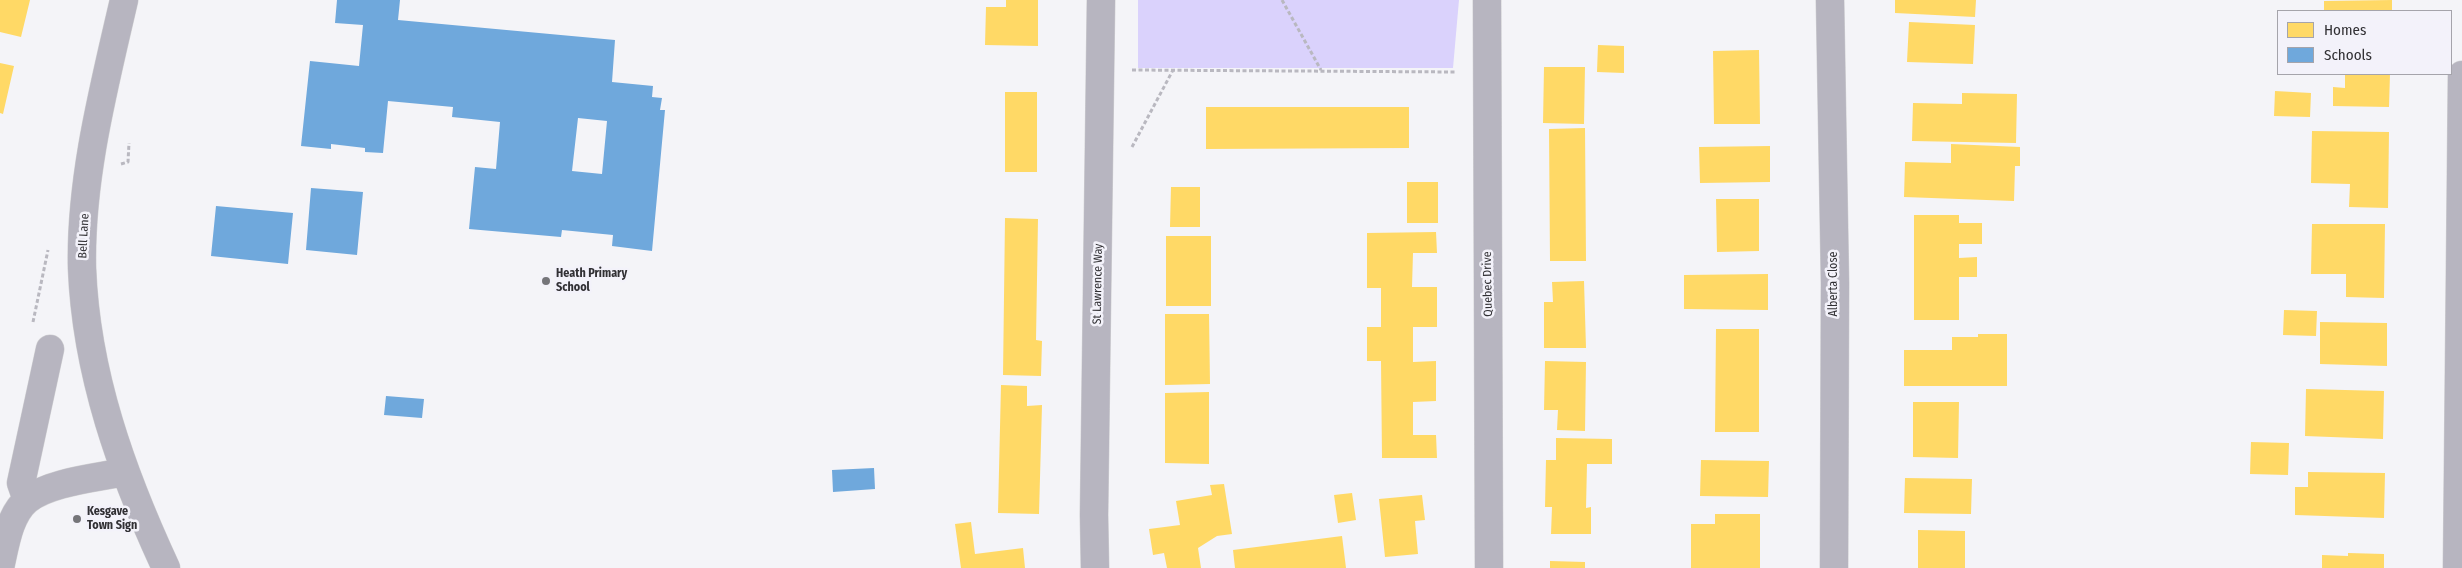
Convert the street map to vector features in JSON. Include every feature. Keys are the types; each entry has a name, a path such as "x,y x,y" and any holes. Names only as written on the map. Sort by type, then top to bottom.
{"street":[{"name":"Bell Lane","path":"124,0 91,156 82,267 85,311 95,376 124,472 166,568"},
{"name":"St Lawrence Way","path":"1096,568 1094,515 1101,0"},
{"name":"Quebec Drive","path":"1487,0 1489,568"},
{"name":"Alberta Close","path":"1830,0 1835,283 1834,568"},
{"path":"2457,568 2462,76"},
{"path":"27,500 21,484 50,349"},
{"path":"0,568 9,532 16,515 27,500 59,485 124,472"}],"path":[{"path":"1282,0 1321,70"},
{"path":"1101,70 1486,72"},
{"path":"1100,173 1116,173 1173,70"}],"shaded area":[{"path":"1138,0 1459,0 1453,68 1138,68"}],"building: Homes":[{"path":"0,0 30,0 21,37 0,32"},
{"path":"1006,0 1038,0 1038,46 985,45 986,7 1006,7"},
{"path":"1895,0 1976,0 1975,17 1895,13"},
{"path":"2392,0 2392,10 2324,10 2324,1"},
{"path":"1909,22 1975,25 1973,64 1907,62"},
{"path":"1598,45 1624,46 1624,73 1597,72"},
{"path":"1759,50 1760,124 1714,124 1713,51"},
{"path":"0,63 14,66 3,114 0,113"},
{"path":"1544,67 1585,67 1584,124 1543,123"},
{"path":"2345,75 2390,75 2389,107 2333,106 2333,87 2345,88"},
{"path":"2275,91 2311,93 2310,117 2274,116"},
{"path":"1005,92 1037,92 1037,172 1005,172"},
{"path":"1962,93 2017,94 2016,143 1912,141 1913,103 1962,104"},
{"path":"1206,107 1409,107 1409,148 1206,149"},
{"path":"1585,128 1586,261 1550,261 1549,129"},
{"path":"2312,131 2389,132 2388,208 2349,207 2350,184 2311,183"},
{"path":"1951,144 2020,147 2020,166 2015,166 2014,201 1904,197 1905,162 1951,163"},
{"path":"1770,146 1770,182 1700,183 1699,147"},
{"path":"1407,182 1438,182 1438,223 1407,223"},
{"path":"1171,187 1200,187 1200,227 1170,227"},
{"path":"1716,199 1759,199 1759,251 1717,252"},
{"path":"1914,215 1959,215 1959,223 1982,223 1982,244 1959,244 1959,258 1977,257 1977,277 1959,277 1959,320 1914,320"},
{"path":"1005,218 1038,219 1036,340 1042,341 1041,376 1003,375"},
{"path":"2312,224 2385,224 2384,298 2346,297 2346,274 2311,274"},
{"path":"1436,232 1437,253 1413,253 1412,287 1437,287 1437,327 1413,327 1413,362 1436,361 1436,401 1413,402 1413,435 1436,435 1437,458 1382,458 1381,361 1367,361 1367,327 1381,327 1381,288 1367,288 1367,233"},
{"path":"1166,236 1211,236 1211,306 1166,306"},
{"path":"1768,274 1768,310 1684,309 1684,275"},
{"path":"1584,281 1586,348 1544,348 1544,302 1553,302 1552,282"},
{"path":"2284,310 2317,311 2316,336 2283,335"},
{"path":"1165,314 1209,314 1210,384 1165,385"},
{"path":"2320,322 2387,323 2387,366 2320,364"},
{"path":"1716,329 1759,329 1759,432 1715,432"},
{"path":"1978,334 2007,334 2007,386 1904,386 1904,350 1952,350 1952,337 1978,337"},
{"path":"1545,361 1586,362 1585,431 1557,430 1558,410 1544,410"},
{"path":"1001,385 1027,386 1027,406 1042,405 1039,514 998,513"},
{"path":"2306,389 2384,391 2383,439 2305,436"},
{"path":"1209,392 1209,464 1165,463 1165,393"},
{"path":"1913,402 1959,402 1958,458 1913,457"},
{"path":"1556,438 1612,439 1612,464 1587,464 1586,508 1591,507 1591,534 1551,534 1552,507 1545,507 1546,460 1556,460"},
{"path":"2251,442 2289,443 2288,475 2250,474"},
{"path":"1701,460 1769,461 1768,497 1700,496"},
{"path":"2308,472 2385,473 2384,518 2295,515 2295,487 2308,487"},
{"path":"1905,478 1972,479 1971,514 1904,513"},
{"path":"1224,484 1232,534 1217,536 1198,548 1201,568 1167,568 1164,553 1153,555 1149,529 1180,525 1176,501 1212,495 1210,485"},
{"path":"1352,493 1356,520 1338,523 1334,495"},
{"path":"1422,495 1425,520 1415,521 1418,554 1385,557 1379,499"},
{"path":"1715,514 1760,514 1760,568 1691,568 1691,524 1715,524"},
{"path":"971,522 975,554 1023,548 1025,568 961,568 955,524"},
{"path":"1918,530 1965,531 1965,568 1918,568"},
{"path":"1342,536 1346,568 1235,568 1233,550"},
{"path":"2348,553 2384,554 2384,568 2322,568 2322,555 2348,556"},
{"path":"1550,561 1585,562 1585,568 1550,568"}],"building: Schools":[{"path":"337,0 400,0 398,20 615,40 612,82 653,86 652,97 662,98 660,110 665,110 652,251 612,246 613,235 562,230 561,237 469,229 475,167 496,169 500,122 452,117 453,107 388,101 383,153 365,152 365,148 331,144 331,149 301,146 310,61 359,66 363,25 335,23","holes":["578,118 607,121 602,174 572,171"]},
{"path":"311,188 363,192 357,255 306,250"},
{"path":"216,206 293,213 288,264 211,256"},
{"path":"386,396 424,399 422,418 384,415"},
{"path":"874,468 875,489 833,492 832,470"}],"place":[{"name":"Heath Primary School","path":"546,281"},
{"name":"Kesgave Town Sign","path":"77,519"}]}
